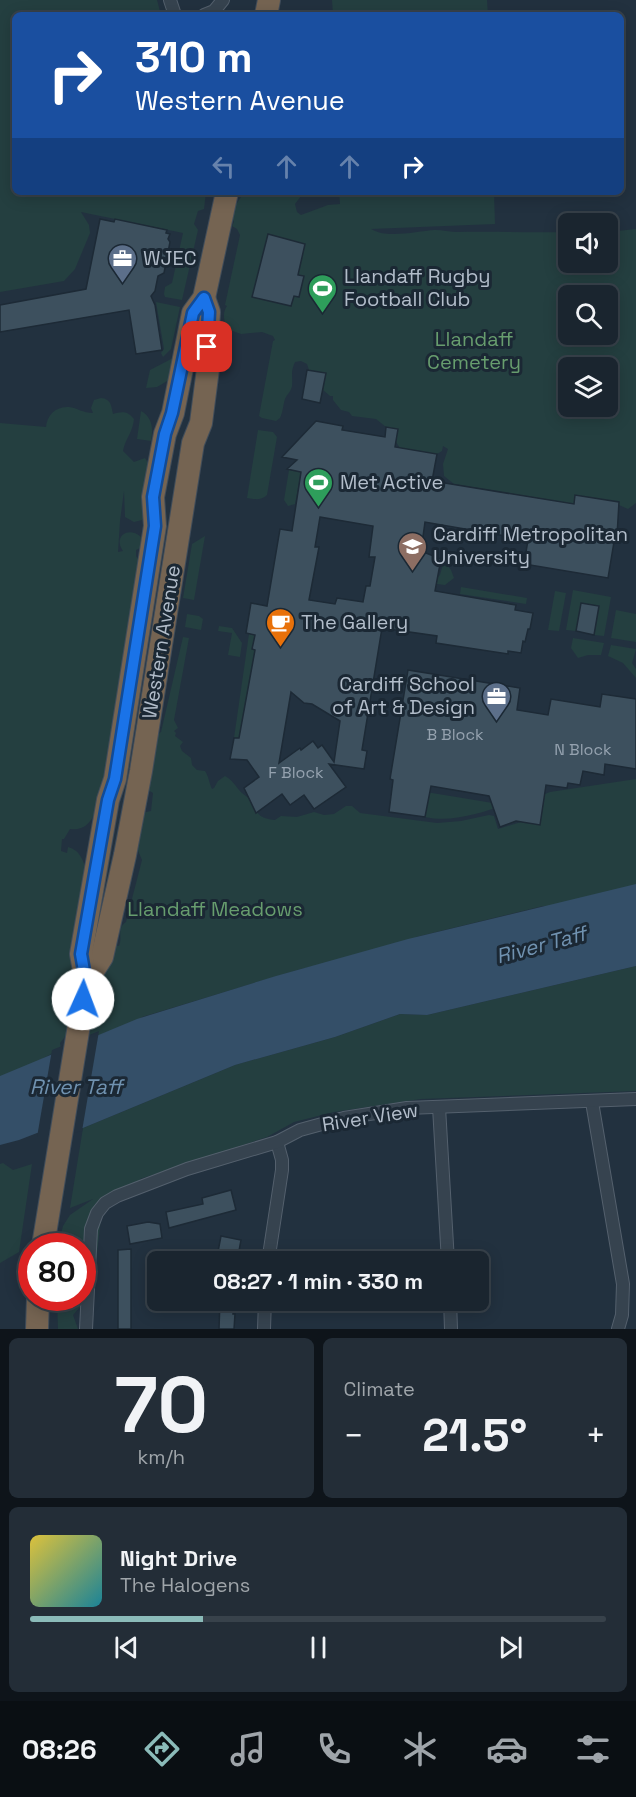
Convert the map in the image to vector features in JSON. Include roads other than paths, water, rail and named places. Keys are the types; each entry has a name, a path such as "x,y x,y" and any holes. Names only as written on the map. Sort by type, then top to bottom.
{"highway":[{"name":"Western Avenue","path":"45,1233 86,982 81,954 108,800 115,779 155,526 153,497 193,313 204,298 223,199"},
{"name":"Western Avenue","path":"86,982 102,957 141,771 193,443 201,423 208,362 209,312 204,298"},
{"path":"37,1329 38,1311"}],"street":[{"path":"210,12 223,0"},
{"name":"River View","path":"86,1329 91,1229 97,1213 105,1203 117,1196 187,1169 277,1142 300,1130 344,1118 407,1108 636,1099"},
{"path":"592,1102 623,1284 622,1315 618,1329"},
{"path":"439,1107 447,1251"},
{"path":"270,1251 282,1170 277,1142"},
{"path":"264,1329 265,1311"},
{"path":"450,1311 451,1329"}],"water":[{"name":"River Taff","path":"636,884 636,966 427,1015 400,1014 335,1037 235,1065 83,1128 37,1133 0,1145 0,1076 137,1019 276,976 408,939"}],"place":[{"name":"WJEC","path":"122,284"},
{"name":"Llandaff Rugby Football Club","path":"323,314"},
{"name":"Met Active","path":"319,508"},
{"name":"Cardiff Metropolitan University","path":"412,572"},
{"name":"The Gallery","path":"280,648"},
{"name":"Cardiff School of Art & Design","path":"496,722"}],"park label":[{"name":"Llandaff Cemetery","path":"474,350"},
{"name":"Llandaff Meadows","path":"215,909"}]}
